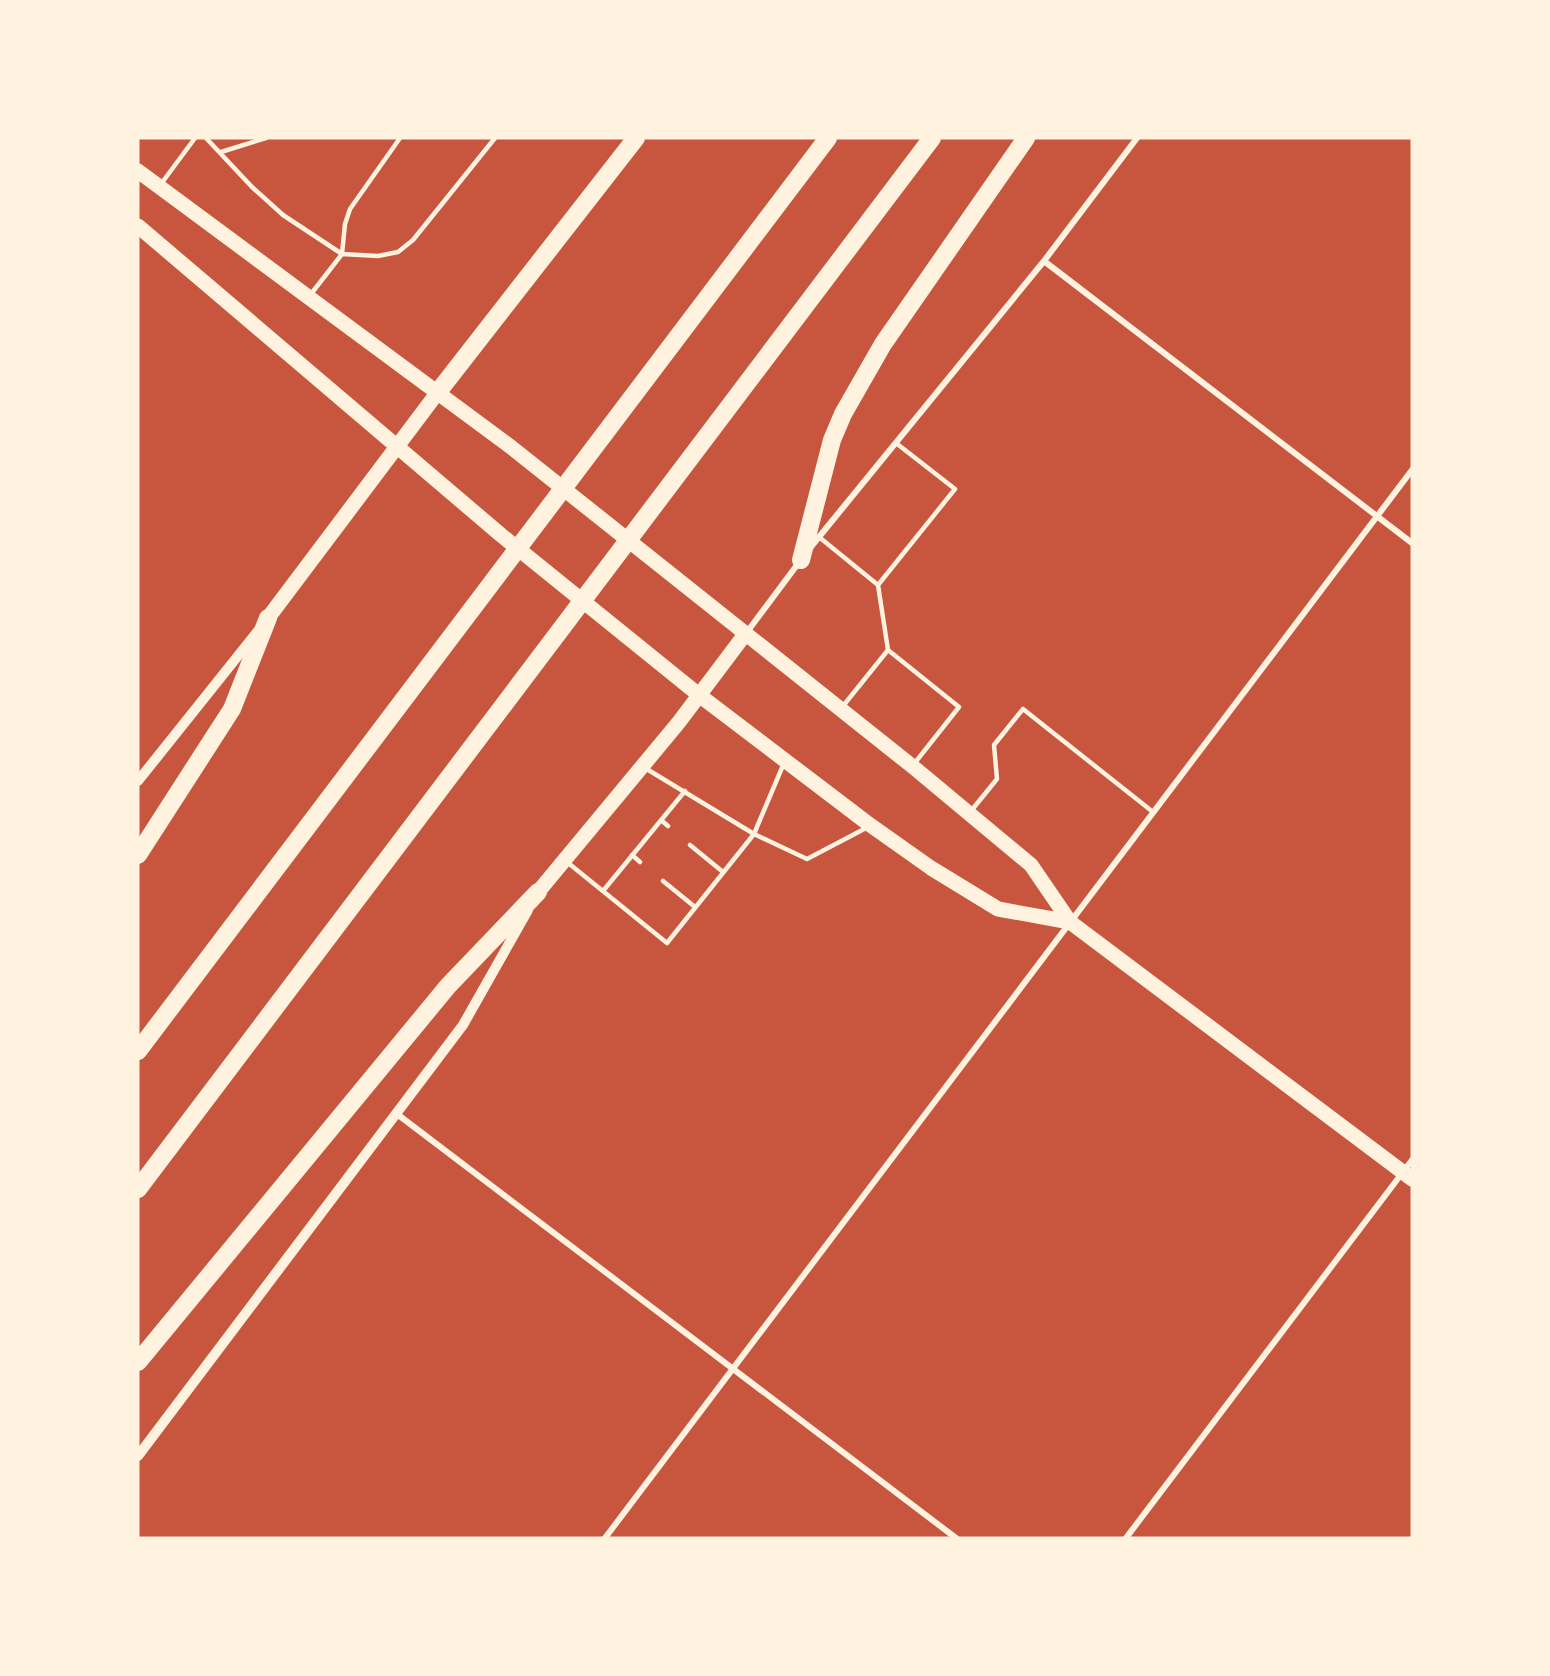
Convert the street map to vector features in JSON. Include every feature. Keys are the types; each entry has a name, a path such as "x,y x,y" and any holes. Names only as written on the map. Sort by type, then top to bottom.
{"highway":[{"path":"438,392 636,138"},
{"path":"138,1051 828,138"},
{"path":"138,1189 932,138"},
{"path":"801,560 832,440 852,398 883,344 1026,138"},
{"path":"138,855 232,709 268,618"},
{"path":"138,1362 448,986 538,892"}],"main road":[{"path":"138,171 510,447 912,766 1031,865 1070,922 1409,1171"},
{"path":"138,226 501,535 699,695 871,825 931,868 998,909 1070,922"},
{"path":"268,618 438,392"},
{"path":"538,892 643,766 746,633"}],"street":[{"path":"746,633 819,537 1044,261 1137,138"},
{"path":"1044,261 1412,543"},
{"path":"605,1538 1412,470"},
{"path":"138,781 268,618"},
{"path":"138,1456 463,1025 538,892"},
{"path":"397,1114 956,1538"},
{"path":"1126,1538 1409,1171"}],"lane":[{"path":"159,187 195,138"},
{"path":"206,138 252,187 283,215 342,254 378,256 398,252 413,240 495,138"},
{"path":"221,152 266,138"},
{"path":"309,298 342,254 345,224 350,209 400,138"},
{"path":"878,585 955,489 896,443"},
{"path":"819,537 878,585 888,650 959,706 912,766"},
{"path":"840,709 888,650"},
{"path":"969,813 997,779 994,745 1023,708 1153,812"},
{"path":"564,860 667,943 754,834 785,760"},
{"path":"643,766 754,834 807,859 871,825"},
{"path":"603,891 685,791"},
{"path":"661,820 668,826"},
{"path":"690,845 723,872"},
{"path":"632,855 640,862"},
{"path":"663,881 695,907"}]}
